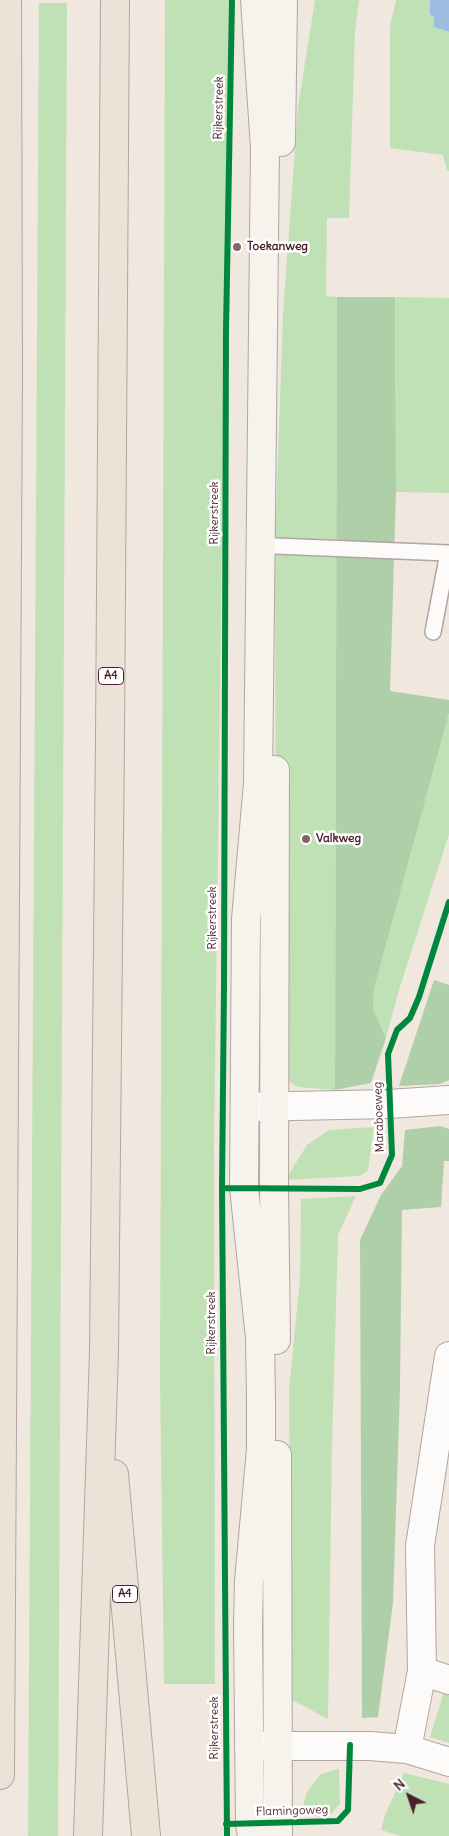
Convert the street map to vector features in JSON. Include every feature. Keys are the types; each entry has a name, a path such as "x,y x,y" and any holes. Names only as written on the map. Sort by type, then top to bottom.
{"highway":[{"path":"0,1774 3,743 8,374 7,0"},
{"name":"A4","path":"88,1836 104,1352 111,700 115,0"},
{"name":"A4","path":"104,1352 146,1836"}],"street":[{"path":"255,0 265,148 267,546 275,1107 278,1836"},
{"path":"252,1836 249,1746 249,1581 261,1449 261,1399 260,1338 244,1188 246,920 258,782 283,0"},
{"path":"246,1107 390,1104 449,1100"},
{"path":"407,1749 422,1671 420,1546 449,1356"},
{"path":"422,1671 449,1680"},
{"path":"249,1746 350,1745 407,1749 449,1762"}],"lane":[{"path":"267,546 448,552 433,632"}],"green space":[{"path":"165,0 229,0 214,1147 215,1684 164,1684 160,1374"},
{"path":"315,0 359,0 355,31 349,218 327,218 326,296 337,297 335,1090 298,1087 288,1081 277,1058 276,1043 275,546 283,314 298,107"},
{"path":"396,0 430,0 430,15 434,16 434,27 449,32 449,171 447,171 443,155 390,148 390,26"},
{"path":"39,3 67,3 58,1836 28,1836"},
{"path":"337,297 395,297 396,492 390,691 449,700 449,713 374,989 373,1009 386,1038 371,1083 335,1090"},
{"path":"395,297 449,298 449,493 396,492"},
{"path":"449,713 449,834 399,990 386,1038 373,1009 374,989"},
{"path":"434,980 449,985 449,1080 440,1084 399,1086"},
{"path":"440,1126 449,1129 449,1161 444,1161 441,1207 402,1210 400,1388 393,1603 378,1717 362,1718 360,1240 381,1195 402,1166 405,1130"},
{"path":"374,1127 368,1170 360,1176 285,1180 307,1145 329,1130"},
{"path":"356,1196 338,1235 332,1445 328,1719 292,1700 289,1390 300,1279 301,1199"},
{"path":"444,1692 449,1694 449,1743 430,1737"},
{"path":"339,1769 340,1804 329,1816 300,1816 307,1792 321,1774"},
{"path":"404,1773 449,1784 449,1836 401,1836 381,1830 385,1815"}],"water":[{"path":"430,0 449,0 449,32 434,27 434,16 430,15"}],"cycle path":[{"name":"Rijkerstreek","path":"227,1836 222,1188 226,330 232,0"},
{"name":"Maraboeweg","path":"222,1188 360,1189 380,1183 392,1155 388,1054 397,1030 410,1018 419,997 449,902"},
{"name":"Flamingoweg","path":"226,1824 338,1821 348,1810 350,1745"}],"place":[{"name":"Toekanweg","path":"237,247"},
{"name":"Valkweg","path":"306,839"}]}
